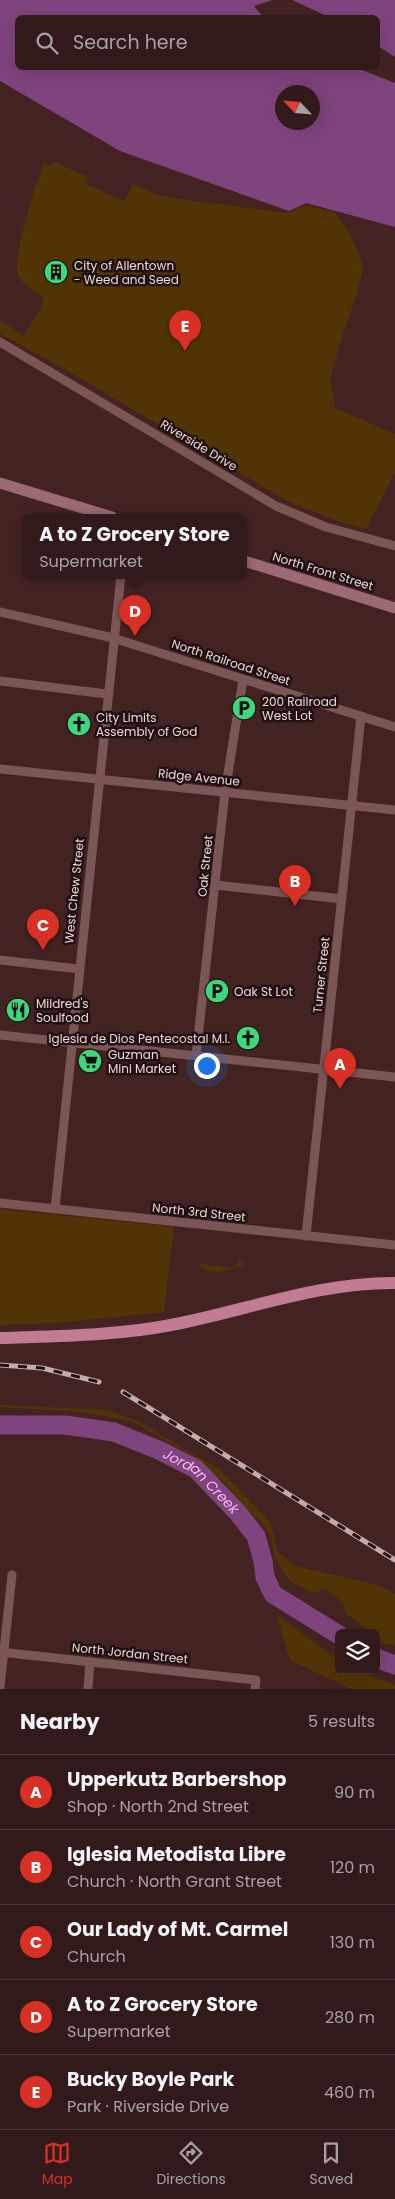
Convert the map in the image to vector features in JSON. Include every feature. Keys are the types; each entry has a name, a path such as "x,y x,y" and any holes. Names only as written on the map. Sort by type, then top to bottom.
{"main road":[{"path":"0,1338 86,1335 170,1325 320,1291 395,1283"}],"street":[{"name":"Riverside Drive","path":"0,342 276,506 326,527 395,546"},
{"path":"0,483 102,514"},
{"name":"North Front Street","path":"247,561 395,608"},
{"name":"West Chew Street","path":"54,1209 120,579"},
{"name":"North Railroad Street","path":"0,612 113,638 395,727"},
{"name":"Oak Street","path":"196,1056 225,792 243,680"},
{"path":"0,681 107,694"},
{"name":"Turner Street","path":"306,1236 361,716"},
{"name":"Ridge Avenue","path":"0,768 395,810"},
{"path":"216,885 342,899"},
{"path":"0,960 79,969"},
{"path":"0,1035 395,1077"},
{"name":"North 3rd Street","path":"0,1203 395,1245"},
{"path":"0,1687 2,1652 12,1575"},
{"name":"North Jordan Street","path":"2,1652 256,1684"},
{"path":"88,1689 90,1662"}],"shaded area":[{"path":"0,0 273,0 254,6 261,15 15,15 15,70 362,70 395,83 395,227 306,203 289,211 120,151 0,81"},
{"path":"292,0 395,0 395,57 380,47 380,15 325,15"},
{"path":"44,162 48,166 56,163 87,176 85,184 125,201 133,184 158,195 186,200 288,213 306,205 334,212 348,230 358,251 363,269 330,379 335,408 395,434 395,472 366,529 340,522 287,501 61,367 0,334 0,320 24,336 40,310 44,298 23,282 18,275 17,267 21,238"},
{"path":"0,1209 174,1227 164,1312 54,1323 0,1325"},
{"path":"239,1261 243,1262 242,1266 220,1272 208,1271 200,1266 200,1264 234,1268"},
{"path":"0,1405 108,1410 139,1422 219,1469 270,1522 278,1552 295,1566 378,1585 395,1594 395,1645 384,1644 380,1640 380,1629 366,1629 345,1612 344,1604 327,1589 312,1593 290,1581 274,1554 271,1537 261,1521 243,1507 225,1483 189,1454 133,1422 70,1411 0,1407"},
{"path":"276,1614 335,1657 335,1674 365,1674 395,1685 395,1689 351,1689 290,1660"}],"waterway":[{"name":"Jordan Creek","path":"0,1425 65,1425 114,1432 161,1451 196,1469 238,1513 256,1536 265,1577 273,1594 335,1633"},
{"name":"Jordan Creek","path":"380,1659 395,1665"}],"railway":[{"path":"0,1365 42,1368 99,1382"},
{"path":"123,1392 395,1560"}],"place":[{"name":"City of Allentown - Weed and Seed","path":"56,272"},
{"name":"Bucky Boyle Park","path":"185,351"},
{"name":"A to Z Grocery Store","path":"135,636"},
{"name":"200 Railroad West Lot","path":"244,708"},
{"name":"City Limits Assembly of God","path":"79,724"},
{"name":"Iglesia Metodista Libre","path":"295,906"},
{"name":"Our Lady of Mt. Carmel","path":"43,950"},
{"name":"Oak St Lot","path":"217,991"},
{"name":"Mildred's Soulfood","path":"18,1010"},
{"name":"Iglesia de Dios Pentecostal M.I.","path":"248,1038"},
{"name":"Guzman Mini Market","path":"90,1061"},
{"name":"Upperkutz Barbershop","path":"340,1089"}]}
